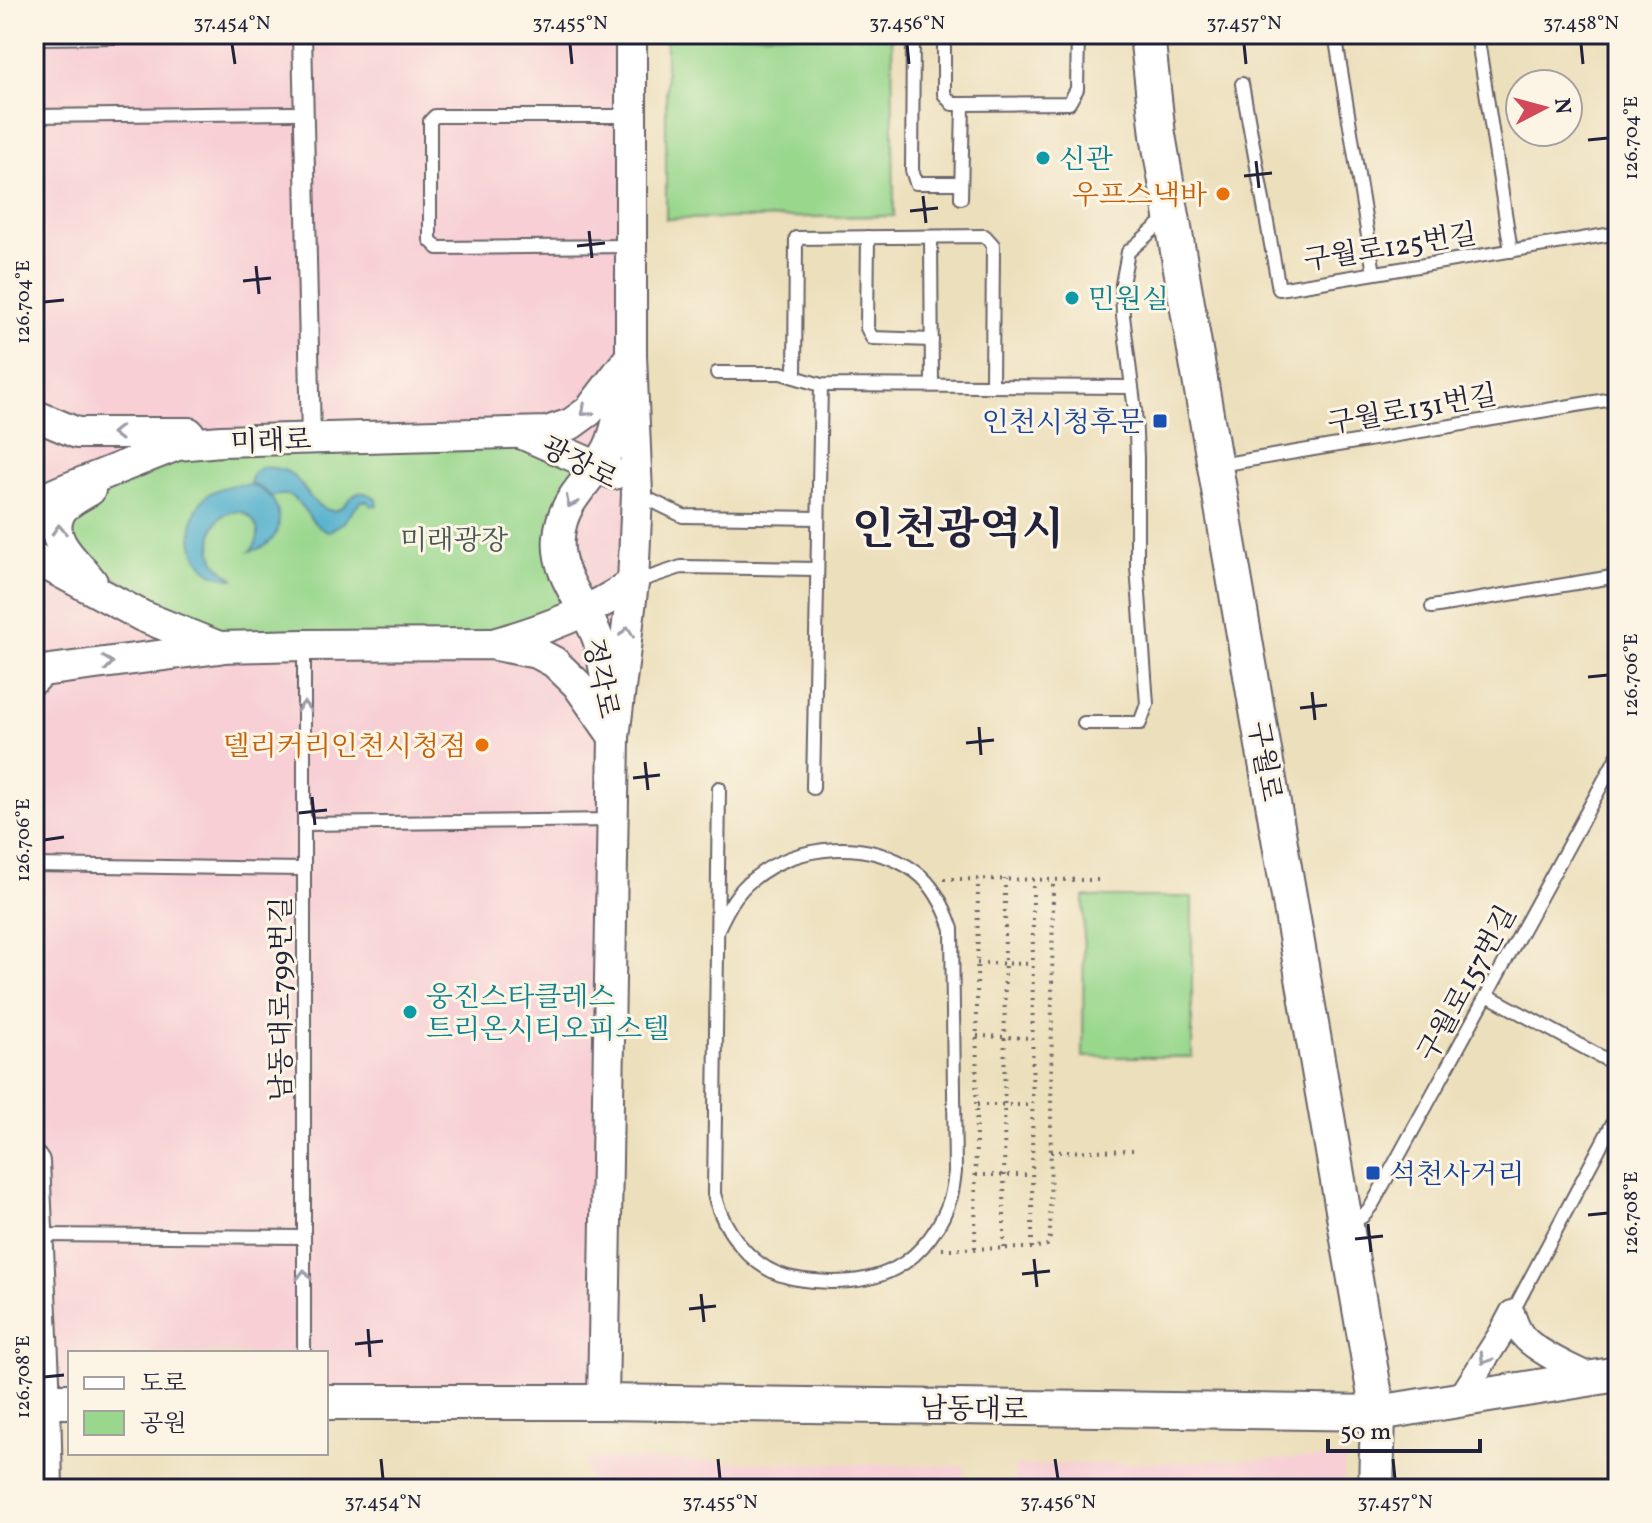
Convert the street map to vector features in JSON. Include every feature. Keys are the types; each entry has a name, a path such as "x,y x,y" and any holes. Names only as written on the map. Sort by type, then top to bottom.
{"main road":[{"name":"구월로","path":"1147,34 1158,135 1171,214 1378,1413 1376,1489"},
{"name":"남동대로","path":"328,1402 603,1402 1378,1413 1606,1376"}],"street":[{"path":"34,35 117,34"},
{"path":"302,34 311,439"},
{"name":"정각로","path":"614,737 633,583 637,494 631,356 631,34"},
{"name":"미래로","path":"34,503 177,445 221,441 547,432 571,424 589,411 631,356"},
{"name":"정각로","path":"614,737 598,639 561,562 558,538 566,511 577,490 608,449 619,415 631,356"},
{"path":"34,415 77,433 201,433 221,441"},
{"name":"광장로","path":"520,433 615,474 637,494"},
{"path":"100,594 82,568 60,545 57,532 59,514 108,472"},
{"path":"34,558 142,616 219,647"},
{"path":"491,644 585,611 609,600 633,583"},
{"path":"34,679 42,671 219,647 491,644 537,653 554,662 577,684 614,737 603,1402"},
{"path":"34,1162 50,1401 47,1489"},
{"path":"1512,1313 1516,1327 1525,1339 1606,1376"},
{"path":"1459,1400 1512,1313"}],"lane":[{"path":"913,34 912,170 916,183 961,183"},
{"path":"944,34 944,94 952,104 1069,103 1077,89 1078,34"},
{"path":"1335,34 1374,273"},
{"path":"1477,34 1511,251"},
{"name":"구월로125번길","path":"1242,84 1279,289 1618,233"},
{"path":"961,198 963,104"},
{"path":"34,116 293,113"},
{"path":"631,116 435,116 430,121 430,240 438,248 631,246"},
{"path":"1084,723 1140,723 1147,704 1137,567 1137,457 1122,284 1128,252 1171,214"},
{"path":"795,377 796,238 985,236 993,245 992,386"},
{"path":"868,237 867,328 872,338 932,340"},
{"path":"931,237 932,385"},
{"path":"717,373 781,373 821,385 1132,387"},
{"path":"813,788 821,385"},
{"name":"구월로131번길","path":"1215,466 1618,398"},
{"path":"637,494 683,516 818,518"},
{"path":"633,583 681,567 817,569"},
{"path":"1432,607 1618,576"},
{"name":"남동대로799번길","path":"304,645 304,1351"},
{"name":"구월로157번길","path":"1345,1225 1362,1217 1372,1205 1618,755"},
{"path":"718,929 733,899 752,879 774,865 799,855 832,849 868,851 898,861 919,873 936,892 952,929 955,1172 951,1196 941,1222 920,1249 897,1267 854,1282 787,1277 766,1268 748,1253 730,1233 718,1208 714,1194 719,788"},
{"path":"304,824 612,820"},
{"path":"34,865 304,869"},
{"path":"1487,995 1618,1066"},
{"path":"1512,1313 1618,1113"},
{"path":"37,1235 304,1237"}],"path":[{"path":"924,879 1098,880"},
{"path":"975,1248 978,879"},
{"path":"1004,1248 1005,879"},
{"path":"1032,1248 1033,879"},
{"path":"920,1249 1032,1248 1047,1245 1050,1237 1053,879"},
{"path":"977,963 1032,964"},
{"path":"977,1036 1032,1038"},
{"path":"977,1105 1032,1105"},
{"path":"1051,1152 1135,1150"},
{"path":"976,1175 1032,1175"}],"shaded area":[{"path":"34,34 631,34 631,356 603,1402 328,1397 328,1351 68,1351 68,1392 34,1391"},
{"path":"1345,1457 1343,1489 1015,1489 1015,1466"},
{"path":"587,1459 964,1466 963,1489 587,1489"}],"green space":[{"path":"666,34 892,34 894,216 666,219"},
{"name":"미래광장","path":"520,433 597,466 566,511 585,611 491,644 219,647 75,550 69,531 75,512 108,493 221,441"},
{"path":"1084,897 1192,897 1192,1057 1083,1057"}],"water":[{"path":"263,467 288,472 316,503 329,510 336,510 360,493 376,499 377,505 371,506 367,501 361,501 344,522 328,532 312,520 297,500 282,495 271,497 250,483 254,472"},
{"path":"233,485 251,485 264,492 272,500 279,520 272,540 250,551 258,534 251,518 240,511 225,514 217,521 211,544 213,556 219,566 235,579 210,572 202,565 196,555 192,533 201,502 212,492"}],"place":[{"name":"신관","path":"1043,158"},
{"name":"우프스낵바","path":"1223,194"},
{"name":"민원실","path":"1072,298"},
{"name":"인천시청후문","path":"1160,421"},
{"name":"델리커리인천시청점","path":"482,745"},
{"name":"웅진스타클레스 트리온시티오피스텔","path":"410,1012"},
{"name":"석천사거리","path":"1373,1173"}],"district":[{"name":"인천광역시","path":"958,528"}]}
